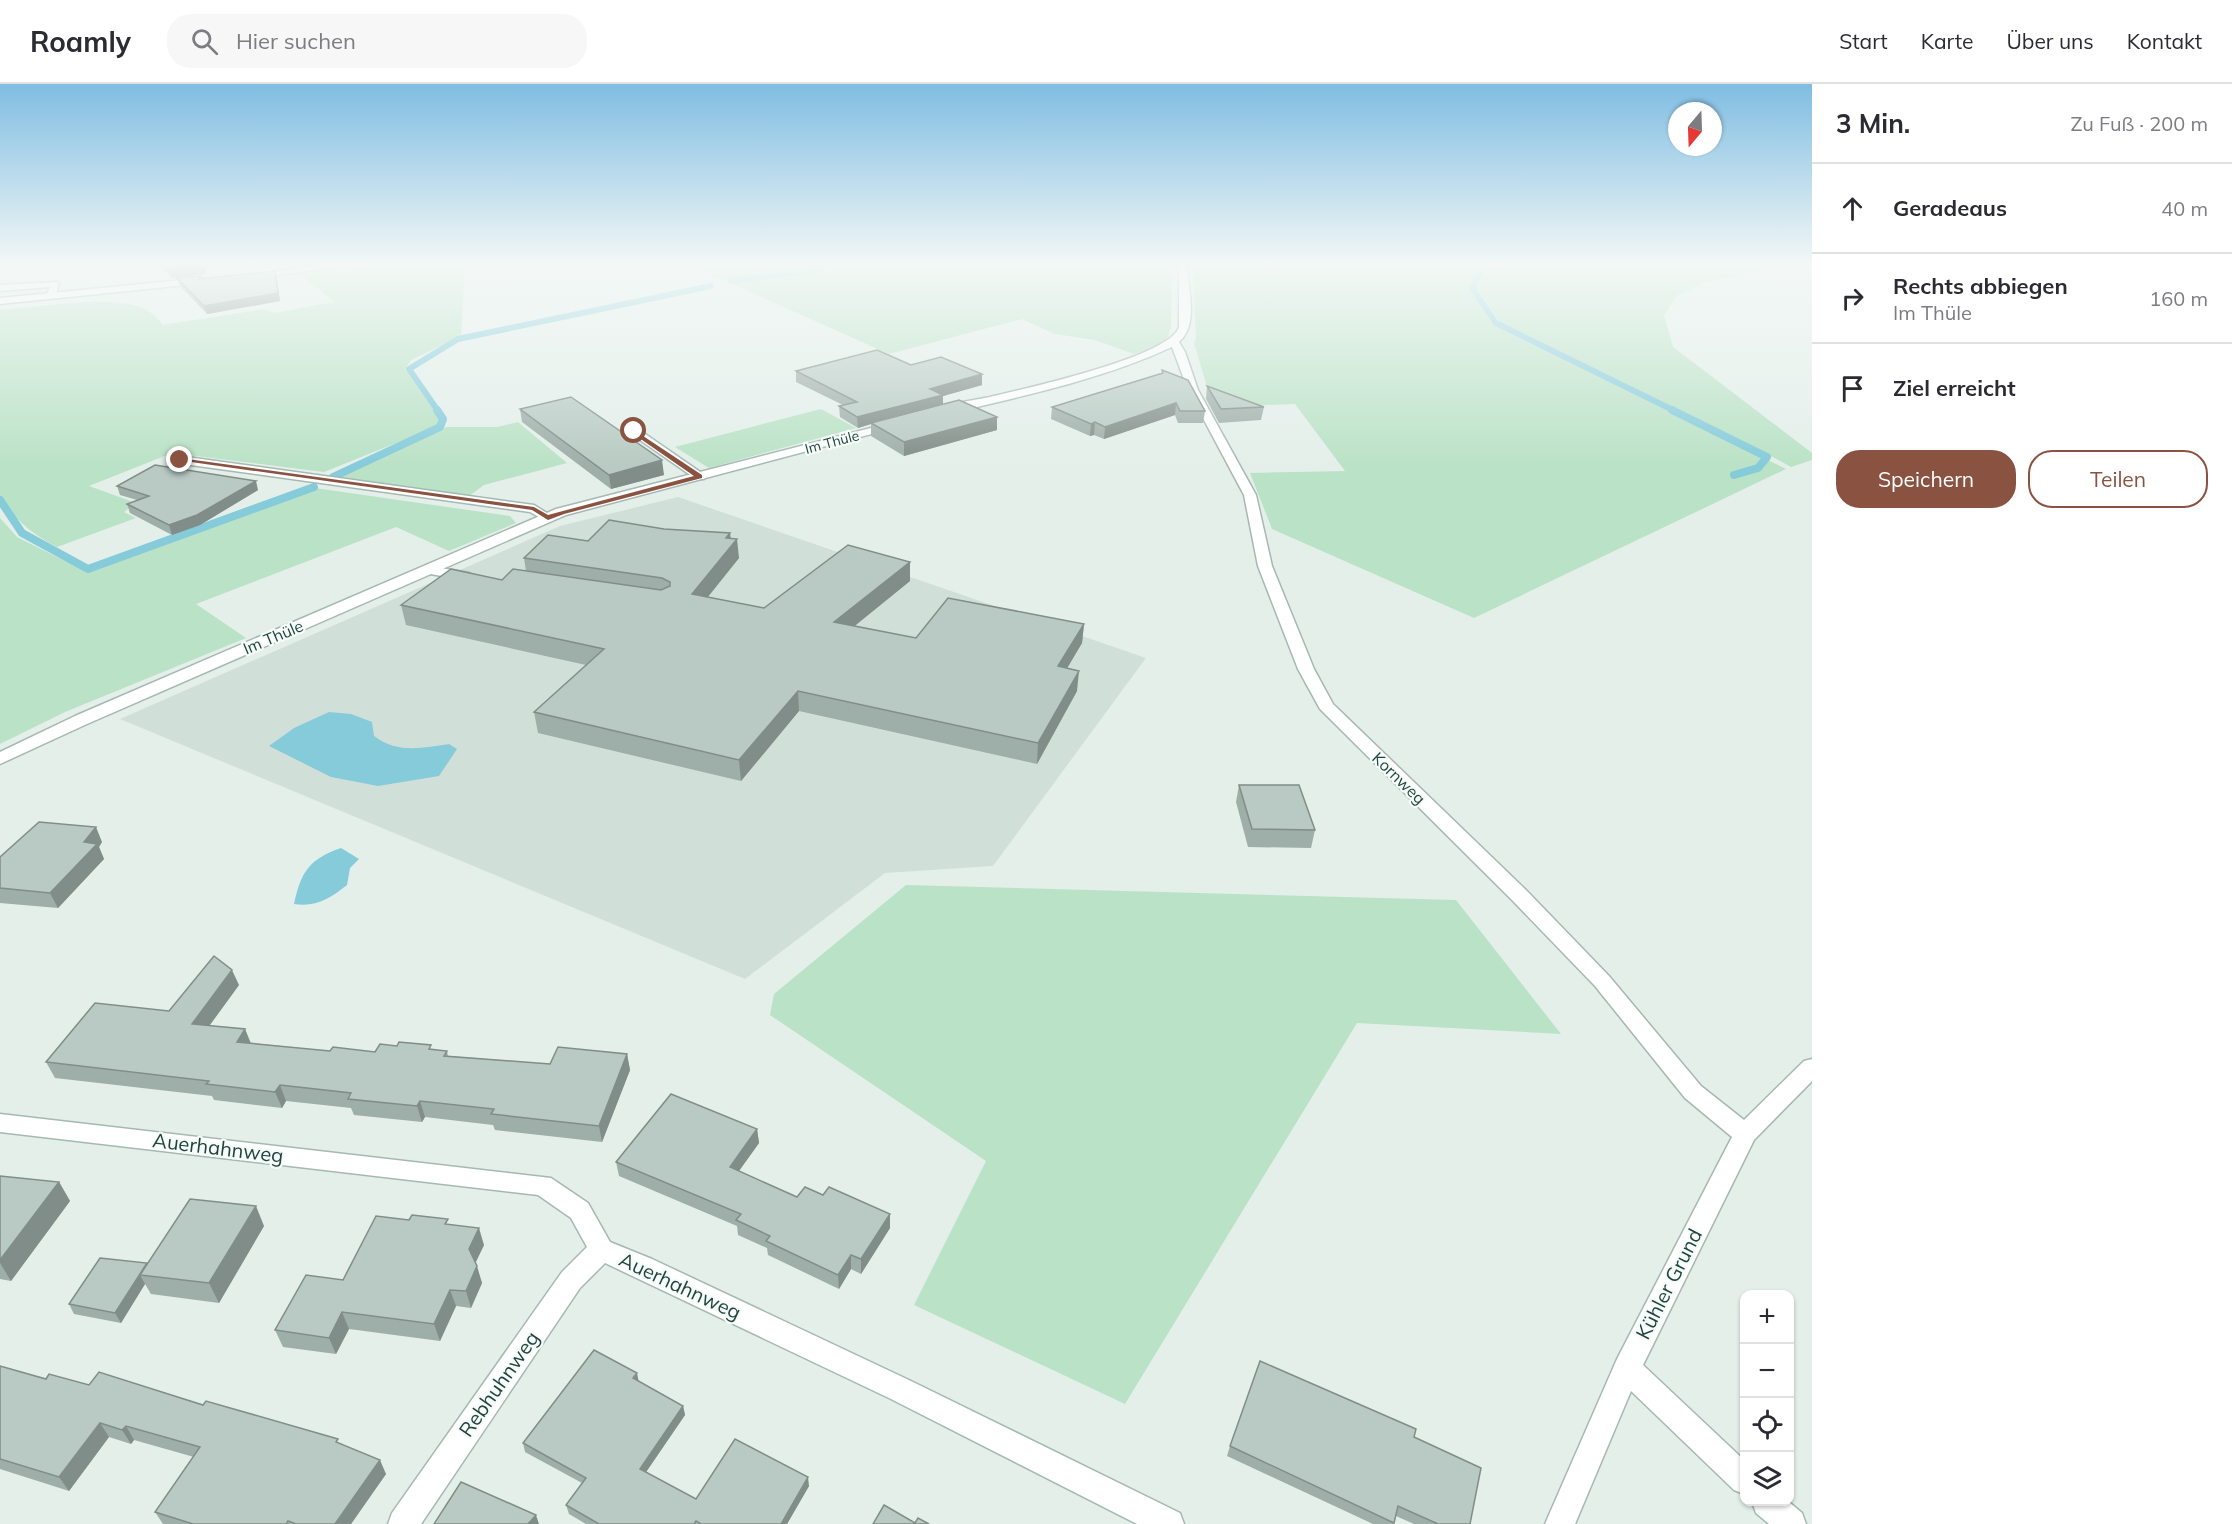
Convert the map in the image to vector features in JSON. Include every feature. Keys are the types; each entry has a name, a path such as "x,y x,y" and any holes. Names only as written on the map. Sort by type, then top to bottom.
{"street":[{"path":"935,414 1141,359 1174,343 1182,332"},
{"name":"Kornweg","path":"1174,343 1180,352 1193,390 1250,495 1265,566 1306,669 1326,706 1519,895 1602,981 1693,1092 1745,1134"},
{"name":"Im Thüle","path":"0,759 81,720 561,512 913,420"},
{"path":"634,431 700,476"},
{"path":"180,460 534,509 548,518"},
{"path":"430,570 486,579"},
{"name":"Kühler Grund","path":"1560,1524 1627,1368 1745,1134 1812,1067"},
{"name":"Auerhahnweg","path":"0,1123 542,1185 571,1200 587,1218 601,1250 643,1267 901,1390 1133,1516 1169,1524"},
{"name":"Rebhuhnweg","path":"403,1524 571,1280 601,1250"},
{"path":"1627,1368 1740,1476"},
{"path":"1771,1506 1791,1524"}],"shaded area":[{"path":"678,497 1146,658 993,866 885,873 745,979 120,719 560,526"}],"green space":[{"path":"0,332 461,332 461,336 411,360 405,369 440,419 436,427 324,472 172,453 89,486 136,503 124,512 136,518 57,547 25,526 0,497"},
{"path":"840,332 972,332 889,354"},
{"path":"1051,332 1169,332 1167,339 1153,348 1134,354 1095,340"},
{"path":"1196,332 1511,332 1786,469 1474,618 1272,529 1250,473 1345,471 1295,404 1213,407 1194,343"},
{"path":"1521,332 1669,332 1673,347 1812,453 1812,460 1791,467 1755,447"},
{"path":"821,409 856,428 709,468 675,447"},
{"path":"518,422 567,463 484,485 469,496 335,477 447,427 497,427"},
{"path":"315,488 510,516 516,523 449,551 396,527 196,604 246,638 65,712 0,744 0,518 17,537 87,572"},
{"path":"906,885 1456,900 1561,1034 1357,1023 1125,1404 914,1305 986,1161 770,1015 774,994"}],"water":[{"path":"329,712 351,714 372,722 374,736 392,745 410,748 449,744 457,749 439,776 378,786 331,777 269,746 294,728"},
{"path":"341,848 359,859 350,868 347,885 322,901 302,905 294,904 300,883 308,868 321,857"}],"building":[{"path":"877,350 911,365 941,357 982,374 930,389 943,395 857,417 839,406 857,402 796,371"},
{"path":"1162,370 1188,380 1205,411 1180,411 1176,403 1105,427 1095,422 1091,424 1052,407 1163,373"},
{"path":"1207,386 1264,407 1221,409"},
{"path":"571,397 662,460 609,475 520,409"},
{"path":"959,400 997,417 904,442 871,423"},
{"path":"155,465 256,481 197,515 169,525 127,504 149,496 117,486"},
{"path":"609,520 664,529 730,533 726,538 737,539 692,594 764,608 848,545 910,562 834,622 916,638 948,598 1084,624 1058,666 1079,671 1038,743 798,691 739,760 534,712 604,649 401,605 451,569 502,580 513,569 661,590 670,586 670,582 662,578 524,558 548,535 588,541"},
{"path":"1239,785 1299,785 1315,830 1252,829"},
{"path":"39,822 96,827 84,842 97,844 50,893 0,888 0,857"},
{"path":"214,956 232,970 192,1024 245,1029 237,1042 330,1051 333,1047 375,1052 380,1044 397,1046 399,1042 431,1045 429,1049 447,1051 444,1056 550,1064 558,1047 627,1054 599,1126 491,1114 494,1109 420,1101 417,1106 348,1099 351,1093 280,1085 275,1092 206,1084 209,1081 46,1062 95,1003 169,1011"},
{"path":"671,1094 757,1129 730,1167 797,1197 805,1187 823,1195 829,1187 890,1214 861,1259 851,1255 838,1275 766,1241 770,1236 736,1220 741,1214 616,1162"},
{"path":"0,1176 59,1182 0,1260"},
{"path":"190,1199 256,1206 209,1283 140,1275"},
{"path":"412,1215 448,1219 445,1224 479,1228 469,1249 477,1266 466,1291 450,1290 434,1324 342,1312 329,1338 275,1330 306,1275 343,1280 376,1216 409,1220"},
{"path":"100,1258 147,1263 115,1313 69,1304"},
{"path":"594,1350 637,1373 633,1378 683,1406 640,1469 696,1499 735,1439 808,1477 781,1524 701,1524 696,1521 694,1524 599,1524 566,1505 586,1478 523,1443"},
{"path":"1260,1361 1416,1429 1414,1437 1481,1468 1470,1524 1438,1524 1398,1506 1394,1523 1230,1446"},
{"path":"0,1366 46,1379 49,1374 89,1385 99,1372 203,1405 206,1401 338,1439 336,1442 380,1460 335,1524 296,1524 288,1521 286,1524 193,1524 155,1512 200,1447 126,1426 122,1430 100,1423 59,1477 0,1459"},
{"path":"461,1482 536,1515 528,1524 434,1524"},
{"path":"884,1505 915,1523 918,1518 929,1524 873,1524"}],"waterway":[{"path":"438,411 409,369 458,339 490,332"},
{"path":"1515,332 1675,411"},
{"path":"333,477 440,427 443,419 437,410"},
{"path":"1672,410 1767,457 1758,468 1734,475"},
{"path":"0,500 22,533 88,569 314,487"}],"route":[{"path":"180,460 534,509 548,518 561,512 700,476 634,431"}]}
